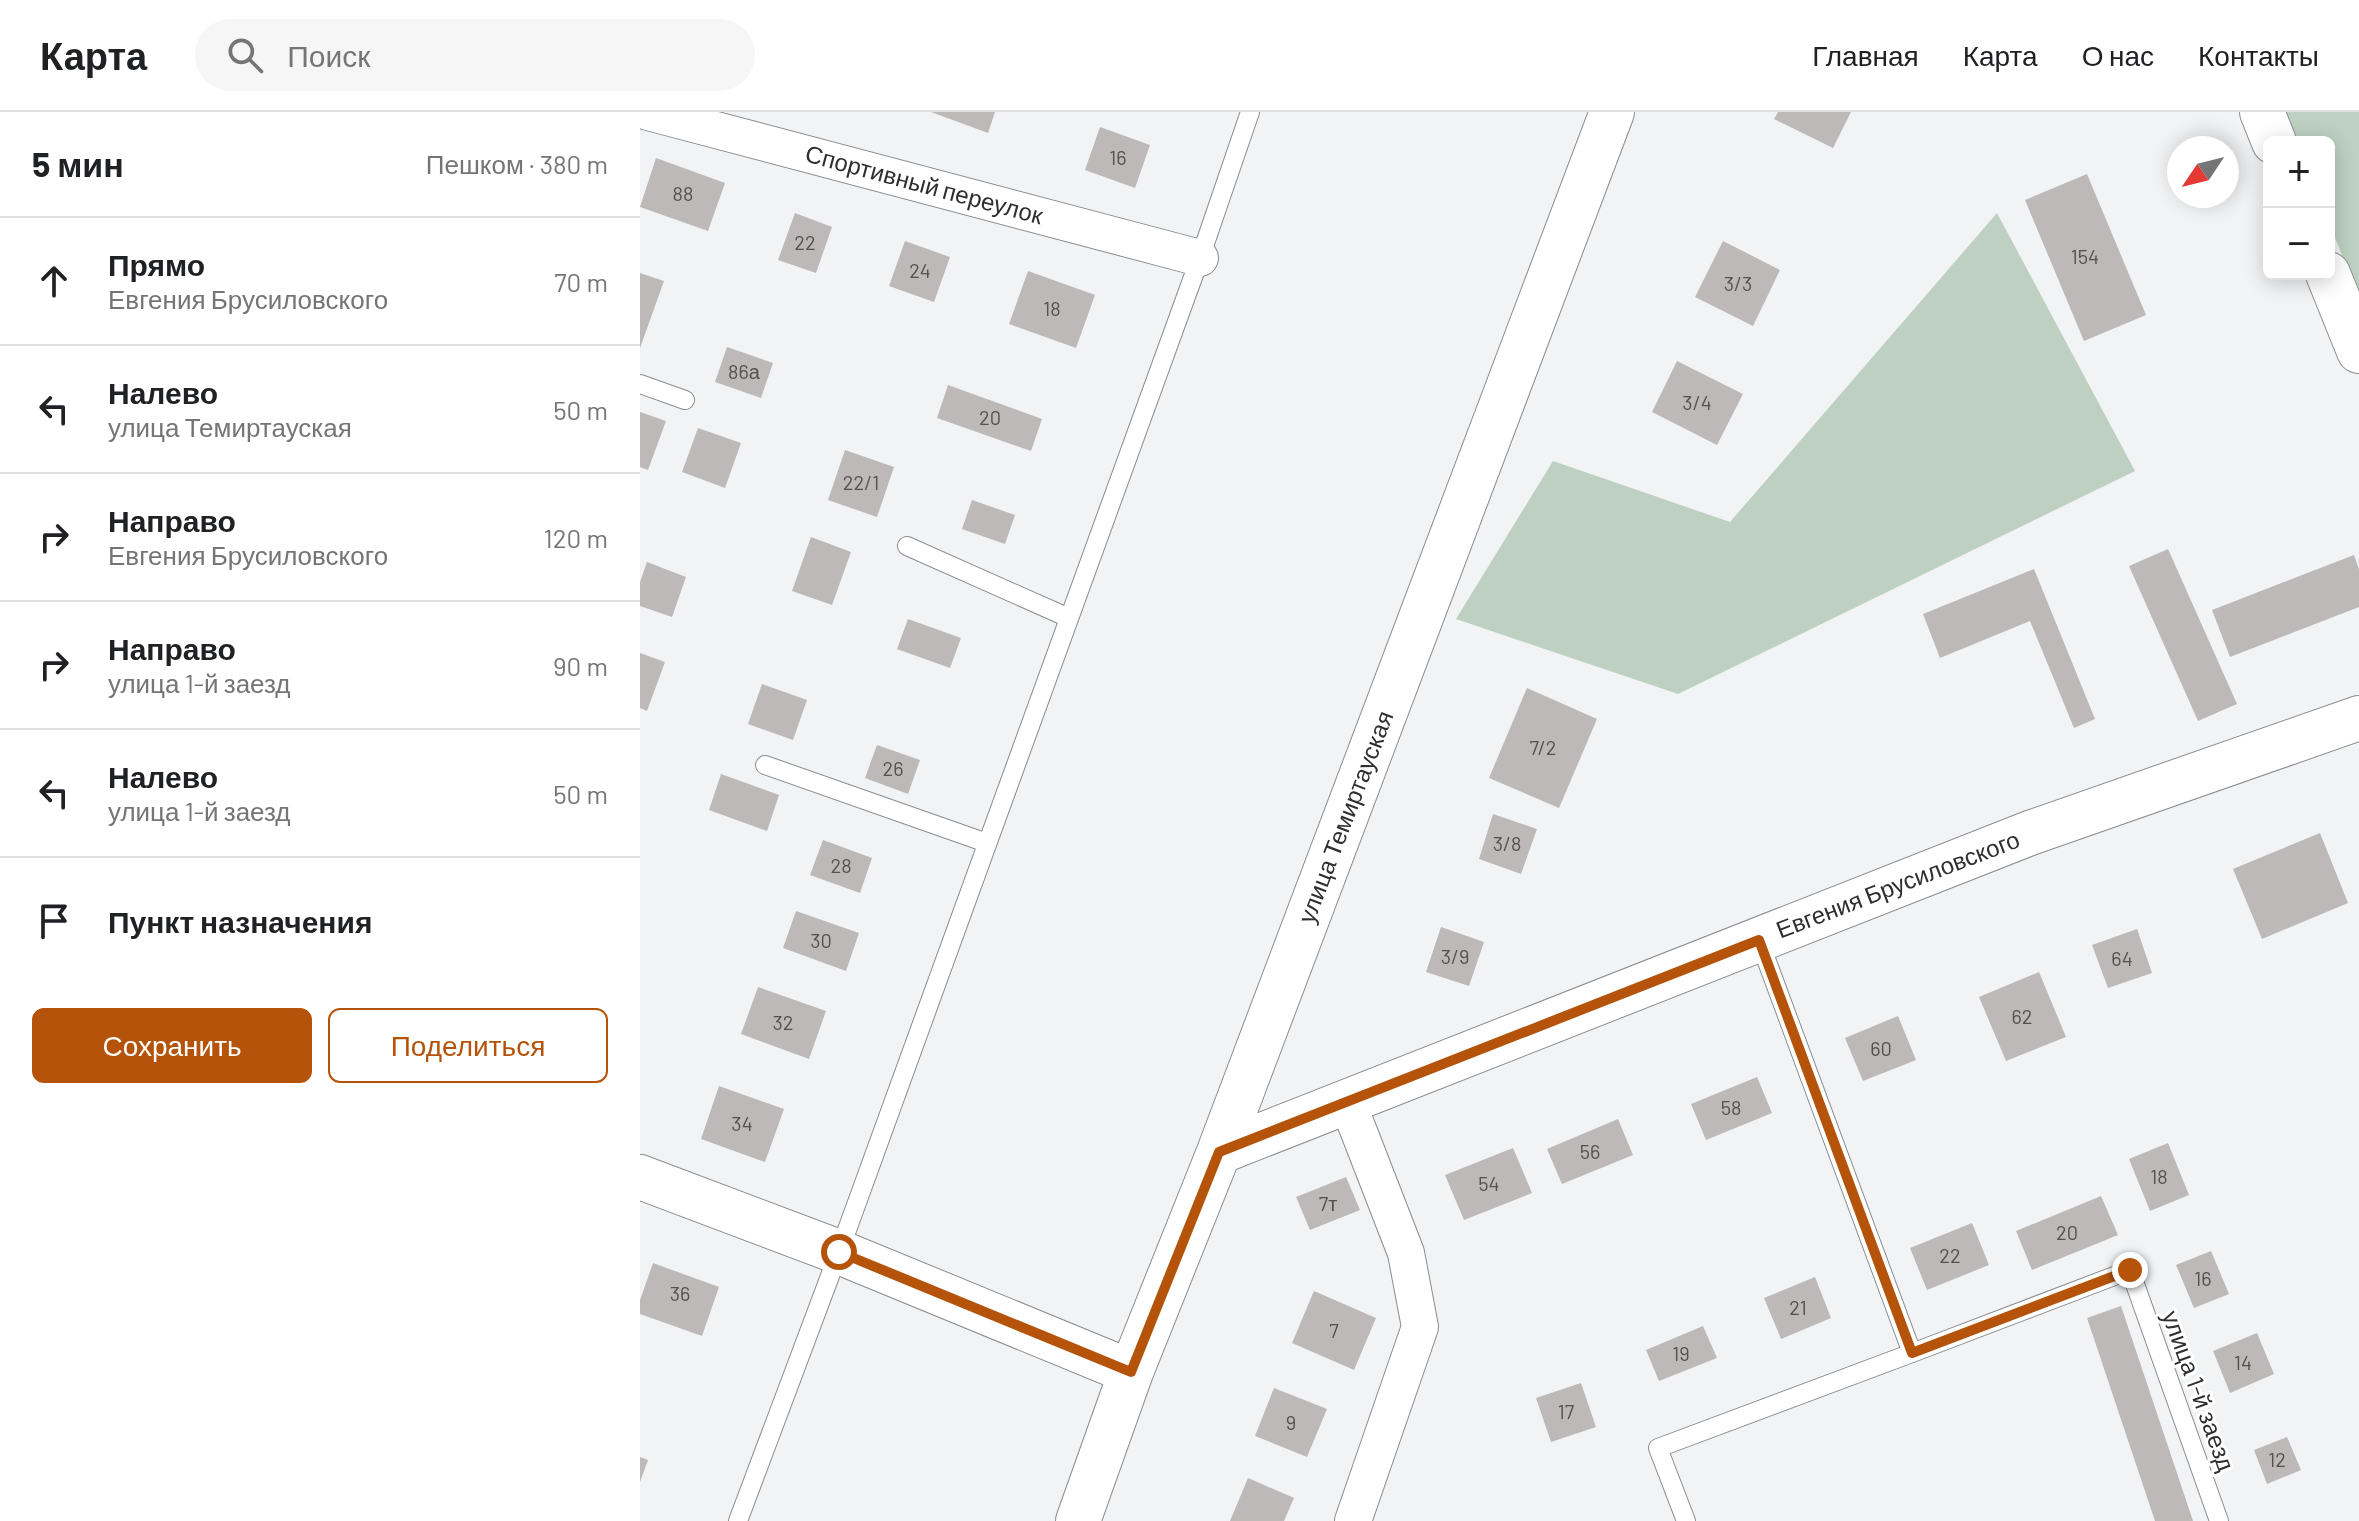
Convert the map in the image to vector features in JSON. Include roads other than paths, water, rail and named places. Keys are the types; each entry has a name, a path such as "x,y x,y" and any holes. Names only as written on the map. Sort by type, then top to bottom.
{"street":[{"name":"Спортивный переулок","path":"648,112 1200,258"},
{"name":"улица Темиртауская","path":"1078,1521 1131,1372 1219,1152 1612,112"},
{"path":"2262,112 2272,136"},
{"path":"2330,280 2359,351"},
{"name":"Евгения Брусиловского","path":"1219,1152 2030,833 2359,718"},
{"path":"1347,1101 1406,1253 1420,1327 1353,1521"},
{"path":"640,1177 839,1252 1131,1372"}],"lane":[{"path":"738,1521 839,1252 1200,258 1250,112"},
{"path":"640,384 685,400"},
{"path":"907,546 1069,618"},
{"path":"765,765 987,843"},
{"path":"1759,940 1912,1353"},
{"name":"улица 1-й заезд","path":"1686,1521 1658,1448 2130,1270 2219,1521"}]}
